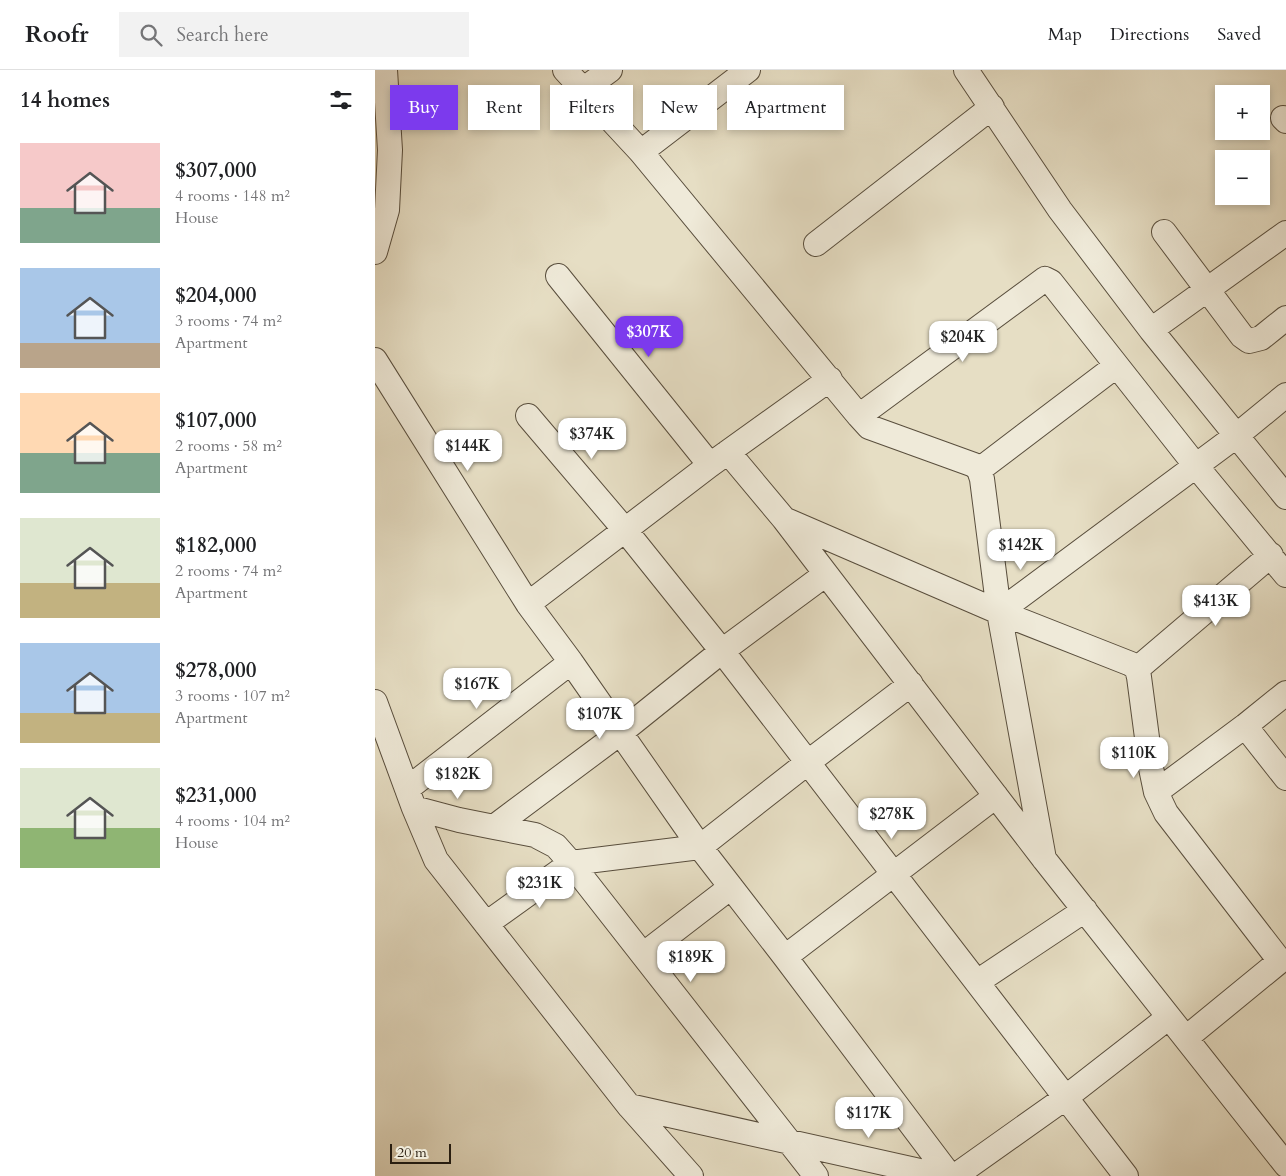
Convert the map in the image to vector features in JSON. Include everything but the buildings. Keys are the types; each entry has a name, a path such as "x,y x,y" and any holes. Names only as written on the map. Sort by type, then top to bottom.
{"street":[{"path":"375,252 387,210 390,150 385,70"},
{"path":"565,70 580,85"},
{"path":"589,85 609,70"},
{"path":"641,152 748,70"},
{"path":"972,72 991,107 1060,210 1151,330 1286,497"},
{"path":"816,244 991,107"},
{"path":"621,130 869,427 974,465 979,470 982,479 999,612 1044,859"},
{"path":"1164,232 1242,336 1249,341 1261,338 1286,318"},
{"path":"1151,330 1286,233"},
{"path":"558,276 719,459 784,519 1044,859 1286,1165"},
{"path":"859,416 1045,280 1051,282 1196,466 1286,575"},
{"path":"375,360 528,604 571,662 700,847 950,1176"},
{"path":"979,470 1116,366"},
{"path":"528,604 719,459 829,379"},
{"path":"999,612 1236,436 1286,395"},
{"path":"528,416 625,530 722,650 1126,1176"},
{"path":"784,519 999,612 1131,664 1137,669 1151,768 1157,792 1166,813 1284,962 1186,1038"},
{"path":"1137,669 1271,555"},
{"path":"494,827 620,734 722,650 826,574"},
{"path":"410,798 571,662"},
{"path":"486,924 571,863 700,847 807,762 911,684"},
{"path":"1157,792 1286,693"},
{"path":"375,702 410,798 436,860 629,1106 691,1176"},
{"path":"1245,726 1286,778"},
{"path":"785,957 996,796"},
{"path":"410,798 459,820 535,835 556,846 816,1176"},
{"path":"643,954 731,887"},
{"path":"977,982 1085,910"},
{"path":"955,1176 1065,1098 1169,1017"},
{"path":"629,1106 788,1140 942,1176"}]}
